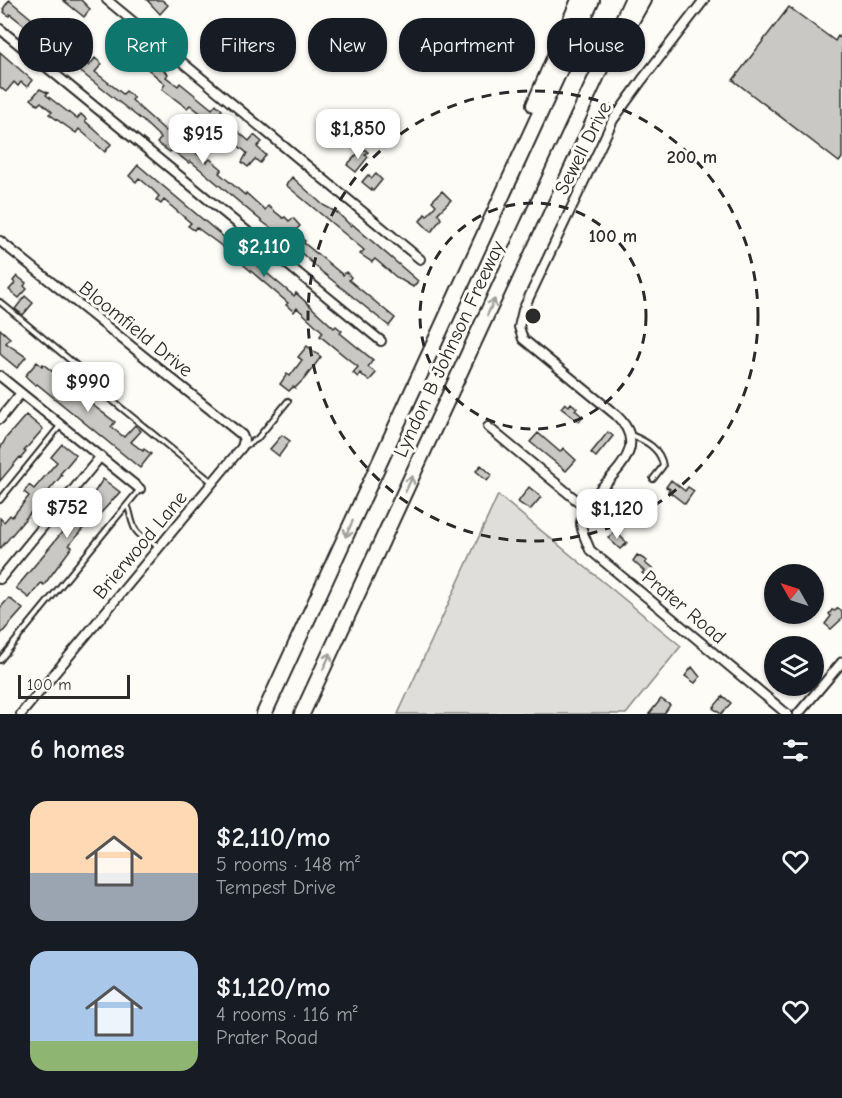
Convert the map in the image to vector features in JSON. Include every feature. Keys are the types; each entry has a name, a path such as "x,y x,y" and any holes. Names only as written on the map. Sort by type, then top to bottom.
{"highway":[{"path":"478,247 548,71 579,0"},
{"name":"Lyndon B Johnson Freeway","path":"264,714 592,0"},
{"name":"Lyndon B Johnson Freeway","path":"302,714 632,0"},
{"path":"576,119 643,0"}],"street":[{"path":"107,0 420,258"},
{"name":"Sewell Drive","path":"631,435 626,424 616,415 523,339 519,327 523,310 613,120 704,0"},
{"path":"0,29 381,341"},
{"name":"Bloomfield Drive","path":"0,241 242,435 244,441 242,447"},
{"path":"0,376 140,489"},
{"path":"0,419 21,393"},
{"path":"488,427 586,508 624,461 630,449 631,435"},
{"name":"Brierwood Lane","path":"21,714 242,447"},
{"path":"0,579 101,456"},
{"name":"Prater Road","path":"586,508 581,523 590,550 787,714"},
{"path":"798,714 842,662"}],"lane":[{"path":"0,302 88,375 103,393 213,483"},
{"name":"Brierwood Lane","path":"242,447 257,439 288,401"},
{"path":"0,500 61,425"},
{"path":"631,435 648,443 662,457 663,466 653,479"},
{"path":"0,660 140,489"},
{"path":"127,505 135,530 160,547"}],"shaded area":[{"path":"498,495 681,646 626,714 398,714"}],"building":[{"path":"9,0 31,18 18,18 18,20 10,14 9,16 3,9"},
{"path":"63,0 81,0 90,9 84,17"},
{"path":"147,0 162,0 168,5 160,14"},
{"path":"789,7 835,41 838,36 842,39 842,158 839,162 733,80"},
{"path":"0,52 18,68 18,72 23,72 32,80 27,87 21,82 18,86 14,82 6,92 0,87"},
{"path":"95,58 102,64 95,72 123,94 126,91 140,108 166,131 168,129 183,141 189,133 196,139 189,147 207,162 210,159 222,169 219,173 245,195 246,193 265,210 268,206 289,221 293,218 300,226 294,232 305,241 304,243 343,275 346,272 351,277 349,280 395,318 389,326 194,164 157,143 161,138 81,72 93,72"},
{"path":"151,72 165,72 168,74 166,77 178,86 180,83 212,109 216,104 222,110 220,116 249,141 254,135 262,142 257,147 266,155 260,163 255,159 248,167 242,162 247,153 220,131 219,133 210,125 212,122 190,105 187,108 162,89 165,84"},
{"path":"40,89 48,93 46,95 77,119 81,114 86,119 85,121 111,144 105,152 79,129 76,133 49,114 52,112 41,102 38,105 31,99"},
{"path":"363,148 368,152 365,155 368,157 356,172 347,165"},
{"path":"138,165 294,296 296,293 334,328 336,326 342,331 340,333 373,360 368,367 376,373 369,381 360,373 358,377 353,373 358,367 320,336 323,332 297,308 294,312 286,305 288,303 223,247 196,227 194,230 188,226 191,223 164,200 161,204 156,200 159,196 139,178 136,182 129,176"},
{"path":"376,174 382,180 373,191 362,182 368,175 372,178"},
{"path":"292,177 323,205 338,213 351,226 352,224 418,281 413,287 396,277 375,259 372,262 360,254 364,250 286,185"},
{"path":"442,191 451,200 438,213 441,219 431,232 420,221 436,205 432,201"},
{"path":"17,276 26,283 24,286 27,289 19,298 9,290"},
{"path":"25,296 33,303 23,315 15,309"},
{"path":"0,329 10,338 6,343 26,357 17,368 0,354"},
{"path":"307,346 321,357 305,378 289,391 280,384 287,374 290,376 302,360 298,357"},
{"path":"37,362 42,366 43,364 77,392 79,389 84,394 82,397 115,422 111,427 124,437 135,425 141,431 131,442 151,454 140,468 25,376"},
{"path":"565,403 569,406 571,403 577,408 575,410 583,417 579,422 561,408"},
{"path":"26,415 43,429 0,481 0,449 6,438"},
{"path":"608,432 613,436 596,457 591,453"},
{"path":"538,433 560,452 563,448 576,460 566,471 530,442"},
{"path":"282,435 290,441 279,456 270,449"},
{"path":"62,444 76,455 0,549 0,518 4,522 10,515 12,517 29,496 24,492 29,485 34,489 57,462 51,457"},
{"path":"481,465 492,475 487,481 476,471"},
{"path":"103,479 120,492 99,515 91,519 69,545 72,547 44,585 41,583 29,598 16,588 92,496"},
{"path":"671,480 685,491 688,487 694,491 685,504 668,491 670,489 666,487"},
{"path":"529,487 541,497 530,510 518,502"},
{"path":"638,499 648,507 634,525 621,515 632,500 636,502"},
{"path":"615,531 627,543 620,549 608,538"},
{"path":"637,555 647,561 645,563 656,572 649,579 633,561"},
{"path":"9,598 23,609 0,635 0,608"},
{"path":"838,608 842,612 842,619 831,629 825,624 832,610 835,611"},
{"path":"692,667 700,677 695,683 685,676"},
{"path":"723,696 731,703 721,714 713,708"},
{"path":"661,699 670,705 664,714 649,714"}]}
